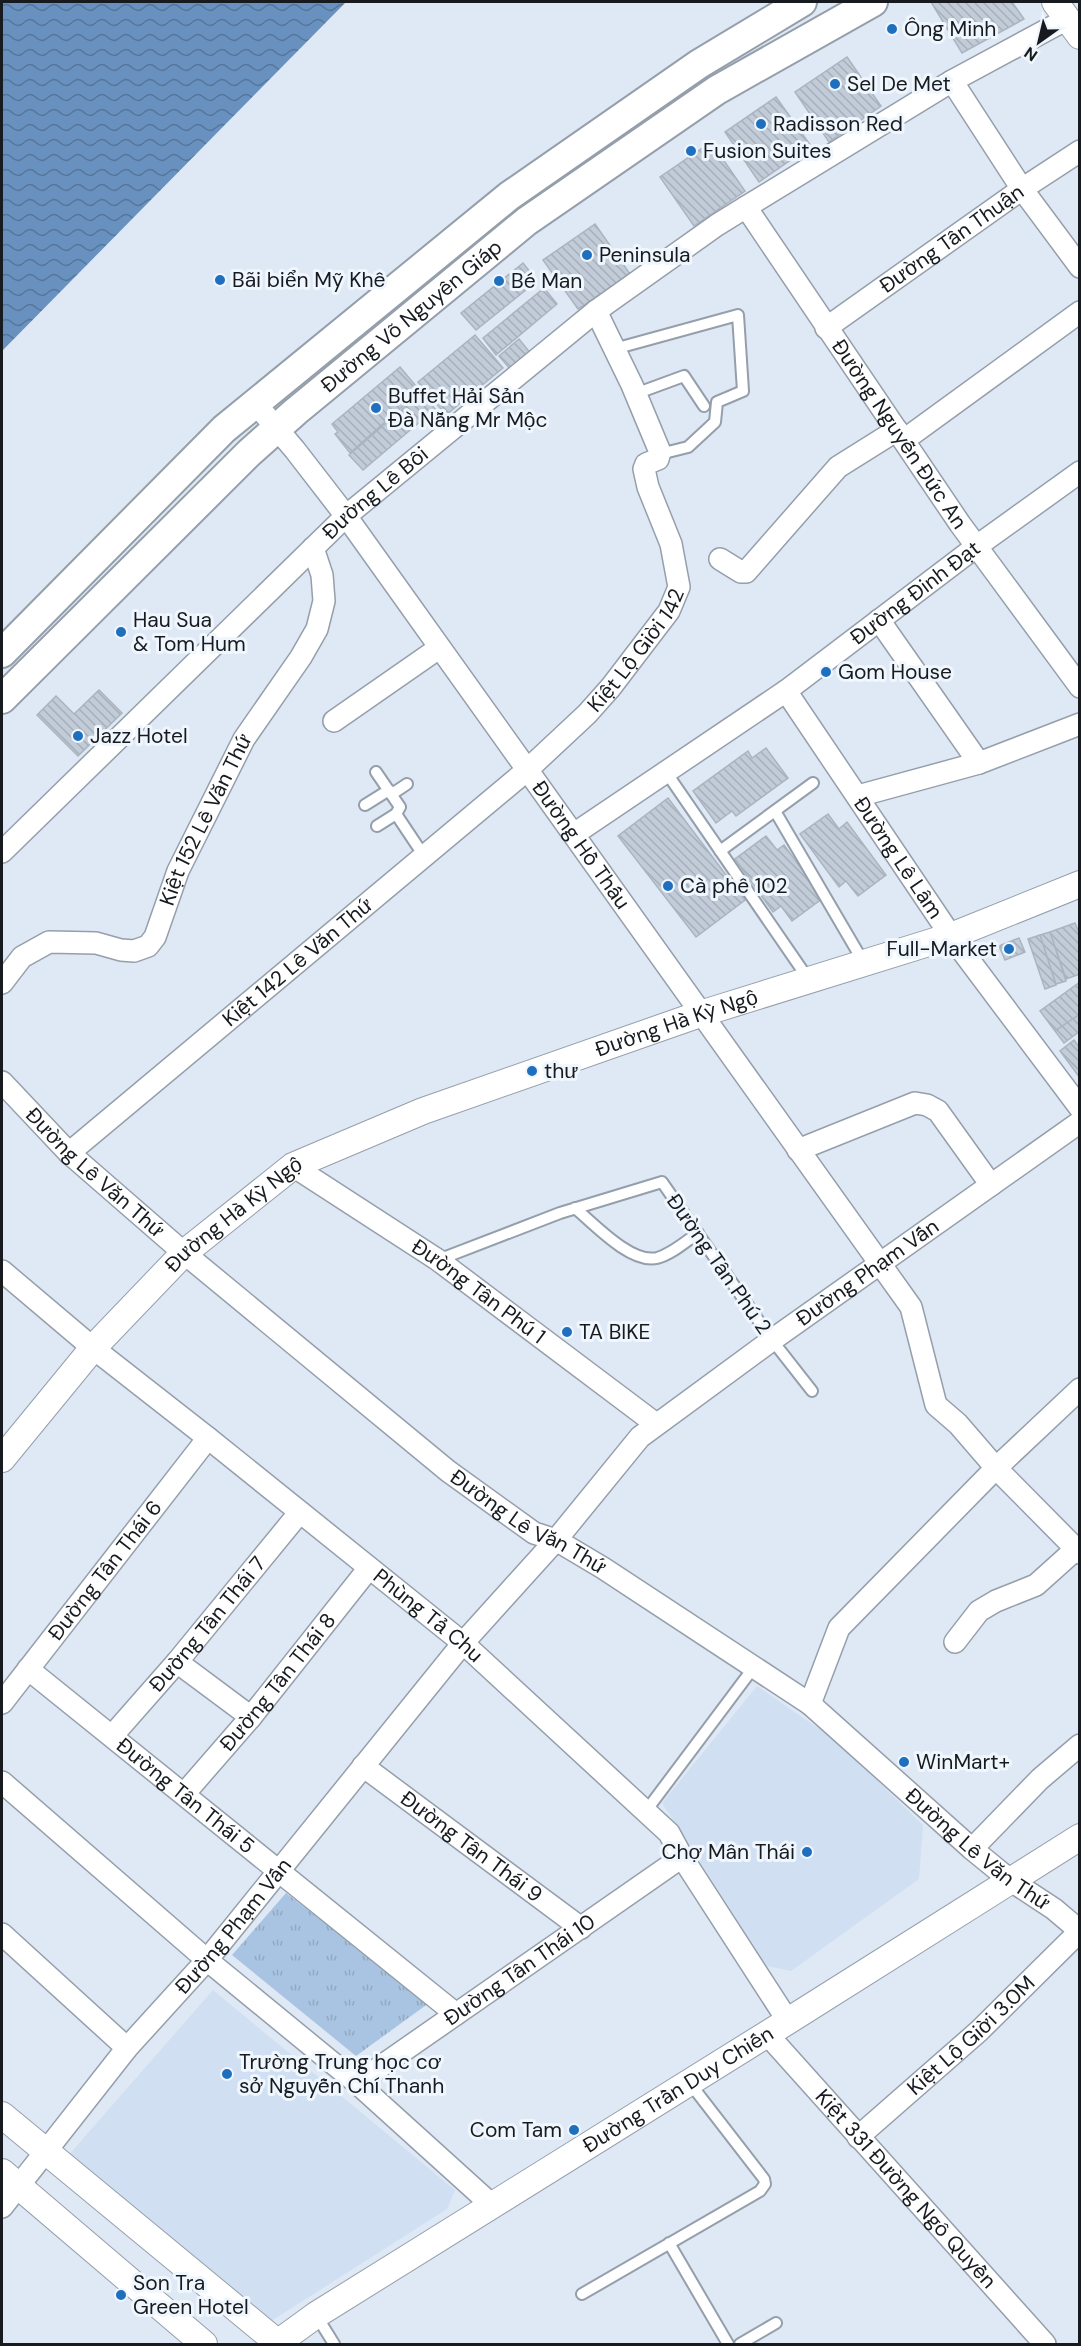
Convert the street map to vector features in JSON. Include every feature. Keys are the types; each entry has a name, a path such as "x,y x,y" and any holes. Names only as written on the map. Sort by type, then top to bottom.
{"main road":[{"name":"Đường Võ Nguyên Giáp","path":"2,653 224,429 509,196 699,64 802,2"},
{"name":"Đường Võ Nguyên Giáp","path":"2,699 249,453 527,221 717,90 873,2"}],"street":[{"name":"Đường Lê Bôi","path":"2,852 346,516 596,311 746,207 952,81 1067,19"},
{"path":"952,81 1022,189 1080,267"},
{"name":"Đường Tân Thuận","path":"826,328 1022,189 1080,151"},
{"name":"Đường Nguyễn Đức An","path":"746,207 826,328 977,546 1080,687"},
{"path":"596,311 660,454"},
{"path":"720,559 741,572 746,572 838,467 901,435 1080,312"},
{"name":"Đường Hồ Thấu","path":"256,404 346,516 911,1307 936,1405 958,1424 996,1468 1078,1551"},
{"name":"Kiệt Lộ Giời 142","path":"526,771 587,714 611,687 669,611 679,586 671,544 648,487 644,469 646,464 658,459 660,454"},
{"name":"Đường Đinh Đạt","path":"574,834 786,691 977,546 1080,472"},
{"name":"Kiệt 152 Lê Văn Thứ","path":"2,983 22,957 49,942 96,943 134,951 148,946 155,937 178,871 244,739 301,657 317,629 324,601 322,575 313,548"},
{"path":"879,620 979,764"},
{"path":"334,721 439,648"},
{"name":"Đường Lê Lâm","path":"786,691 951,936 1080,1107"},
{"path":"858,796 979,764 1080,724"},
{"name":"Kiệt 142 Lê Văn Thứ","path":"69,1153 526,771"},
{"name":"Đường Hà Kỳ Ngộ","path":"2,1459 93,1348 184,1253 293,1166 423,1111 700,1014 951,936 1080,884"},
{"name":"Đường Lê Văn Thứ","path":"2,1082 69,1153 184,1253 448,1471 534,1533 556,1540 603,1568 810,1704 1010,1880 1054,1909 1080,1931"},
{"path":"798,1150 915,1103 927,1105 938,1111 991,1185"},
{"name":"Đường Phạm Vấn","path":"2,2207 10,2179 44,2151 127,2048 207,1960 463,1643 556,1540 626,1452 656,1424 1080,1122"},
{"name":"Đường Tân Phú 1","path":"293,1166 438,1260 656,1424"},
{"name":"Phùng Tả Chu","path":"2,1271 93,1348 463,1643 669,1833 777,2028"},
{"path":"810,1704 839,1628 996,1468 1080,1389"},
{"name":"Đường Tân Thái 6","path":"2,1703 208,1438"},
{"name":"Đường Tân Thái 7","path":"112,1736 177,1662 300,1512"},
{"path":"955,1642 980,1611 996,1601 1036,1585 1078,1551"},
{"name":"Đường Tân Thái 8","path":"184,1794 251,1717 369,1568"},
{"path":"177,1662 251,1717"},
{"name":"Đường Tân Thái 5","path":"28,1669 456,2014"},
{"path":"972,1848 1040,1779 1080,1745"},
{"name":"Đường Tân Thái 9","path":"363,1766 581,1928"},
{"path":"2,1782 207,1960 357,2082 493,2206"},
{"name":"Đường Trần Duy Chiến","path":"277,2344 316,2315 1080,1837"},
{"name":"Đường Tân Thái 10","path":"357,2082 682,1857"},
{"name":"Kiệt Lộ Giời 3.0M","path":"858,2137 979,2031 1080,1931"},
{"path":"2,1934 127,2048"},
{"name":"Kiệt 331 Đường Ngô Quyền","path":"777,2028 858,2137 1045,2344"},
{"path":"2,2115 277,2344"},
{"path":"10,2179 204,2344"}],"lane":[{"path":"614,349 738,315 743,391 717,402 715,422 688,447 660,454"},
{"path":"635,394 684,376 704,406"},
{"path":"376,772 400,807 396,814 377,826"},
{"path":"666,772 809,981"},
{"path":"720,851 813,783"},
{"path":"365,805 407,784"},
{"path":"775,811 864,963"},
{"path":"396,814 424,856"},
{"name":"Đường Tân Phú 2","path":"438,1260 575,1208 662,1182 772,1340 812,1391"},
{"path":"575,1208 623,1248 647,1258 663,1256 698,1233"},
{"path":"646,1811 754,1667"},
{"path":"582,2294 760,2190 765,2184 764,2179 688,2082"},
{"path":"669,2243 728,2344"},
{"path":"316,2315 334,2344"},
{"path":"740,2344 776,2323"}],"shaded area":[{"name":"Chợ Mân Thái","path":"757,1686 834,1739 923,1825 919,1879 791,1971 767,1966 662,1803"},
{"name":"Trường Trung học cơ sở Nguyễn Chí Thanh","path":"213,1990 455,2190 447,2209 268,2323 67,2157"}],"green space":[{"path":"286,1893 429,2003 356,2056 232,1955"}],"water":[{"path":"2,2 346,2 2,351"}],"building":[{"path":"931,2 1012,2 1024,19 962,53"},
{"path":"847,57 881,106 829,142 795,92"},
{"path":"776,97 811,146 759,182 725,132"},
{"path":"711,142 745,191 694,226 660,177"},
{"path":"595,224 630,274 578,309 543,260"},
{"path":"523,263 537,281 476,330 461,313"},
{"path":"544,288 557,304 496,355 483,338"},
{"path":"475,335 503,368 446,415 418,382"},
{"path":"519,339 531,354 511,370 499,356"},
{"name":"Buffet Hải Sản Đà Nẵng Mr Mộc","path":"400,367 420,391 350,453 335,434 338,432 332,424"},
{"path":"421,393 435,409 363,470 349,455"},
{"name":"Jazz Hotel","path":"99,690 122,713 78,756 37,715 56,696 74,714"},
{"path":"766,748 788,778 736,816 732,811 716,823 693,791 748,751 752,758"},
{"path":"668,798 745,900 696,937 618,836"},
{"path":"828,814 839,829 847,822 886,875 858,896 846,881 839,887 800,834"},
{"path":"766,836 777,850 784,845 823,898 792,921 781,906 773,912 735,859"},
{"path":"1075,923 1080,935 1080,974 1066,979 1050,932"},
{"path":"1050,932 1066,981 1056,984 1040,935"},
{"path":"1040,935 1056,985 1045,989 1028,939"},
{"path":"1019,938 1025,952 1005,960 999,946"},
{"path":"1080,982 1080,1014 1055,1031 1040,1011"},
{"path":"1080,1014 1080,1031 1064,1043 1055,1031"},
{"path":"1074,1040 1080,1048 1080,1078 1060,1051"}],"place":[{"name":"Ông Minh","path":"892,29"},
{"name":"Sel De Met","path":"835,84"},
{"name":"Radisson Red","path":"761,124"},
{"name":"Fusion Suites","path":"691,151"},
{"name":"Peninsula","path":"587,255"},
{"name":"Bãi biển Mỹ Khê","path":"220,280"},
{"name":"Bé Man","path":"499,281"},
{"name":"Buffet Hải Sản Đà Nẵng Mr Mộc","path":"376,408"},
{"name":"Hau Sua & Tom Hum","path":"121,632"},
{"name":"Gom House","path":"826,672"},
{"name":"Jazz Hotel","path":"78,736"},
{"name":"Cà phê 102","path":"668,886"},
{"name":"Full-Market","path":"1009,949"},
{"name":"thư","path":"532,1071"},
{"name":"TA BIKE","path":"567,1332"},
{"name":"WinMart+","path":"904,1762"},
{"name":"Chợ Mân Thái","path":"807,1852"},
{"name":"Trường Trung học cơ sở Nguyễn Chí Thanh","path":"227,2074"},
{"name":"Com Tam","path":"574,2130"},
{"name":"Son Tra Green Hotel","path":"121,2295"}]}
